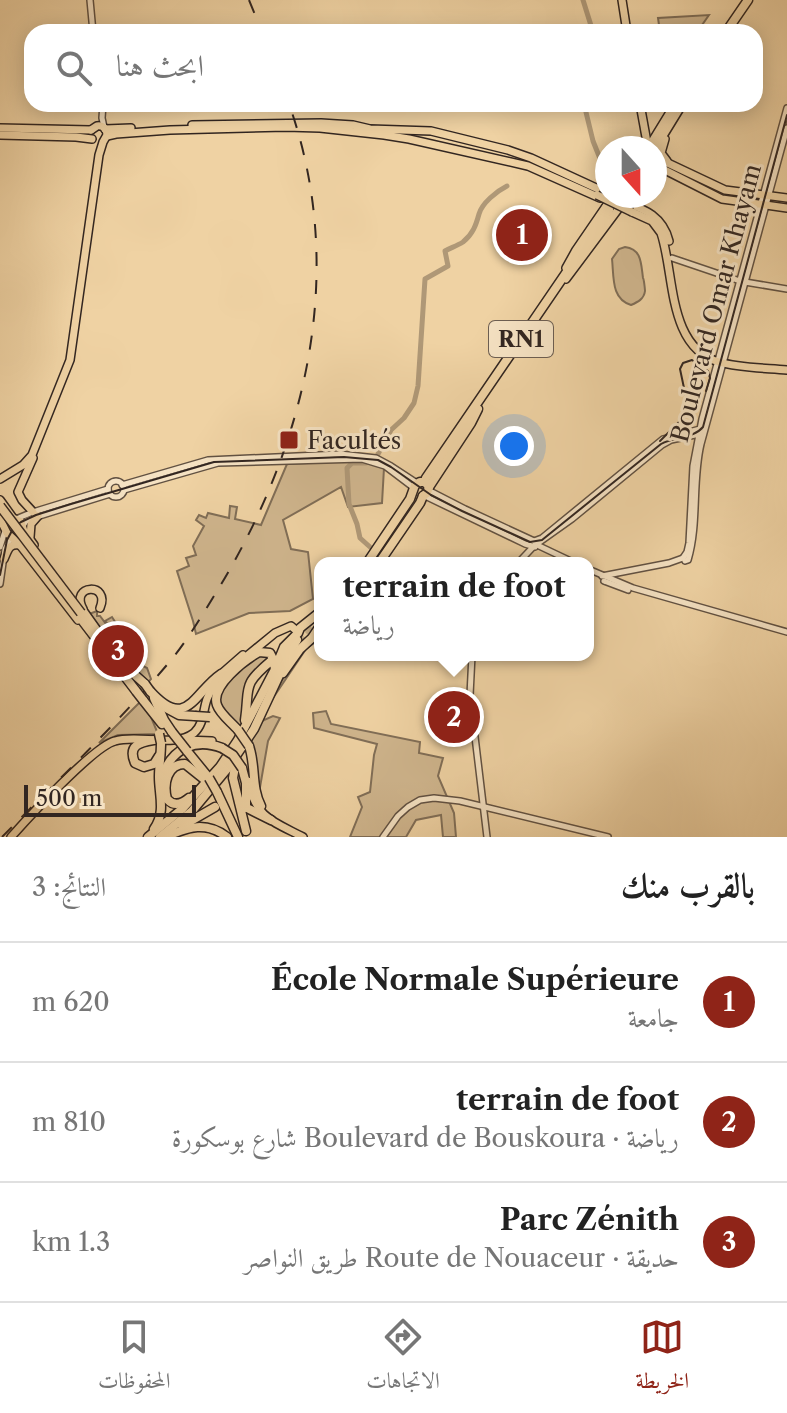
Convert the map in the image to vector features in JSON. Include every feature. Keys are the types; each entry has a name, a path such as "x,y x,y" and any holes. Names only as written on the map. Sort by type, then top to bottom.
{"highway":[{"path":"734,24 751,0"},
{"path":"659,136 675,112"},
{"name":"RN1","path":"421,490 471,423 477,407 608,208"},
{"path":"377,557 421,490"},
{"path":"377,557 410,513 421,490"},
{"path":"0,503 136,691 207,779 236,837"},
{"path":"0,516 82,615"},
{"path":"283,653 310,630"},
{"path":"148,837 181,813 231,758 282,650 310,630"},
{"path":"164,837 207,795 227,769 240,739 254,729 279,672 310,630"},
{"path":"148,837 177,814 220,767 251,726 271,682 310,630"},
{"path":"98,639 167,705 179,708 198,698"},
{"path":"261,806 254,790 253,762 219,709 216,695 222,683 259,652 268,652 274,661 270,677"},
{"path":"246,834 233,775 246,717 249,685 271,661"},
{"path":"175,714 189,710 209,683 221,674"},
{"path":"151,691 172,735"},
{"path":"151,691 175,714 221,720 240,739"},
{"path":"146,704 160,741 162,810 159,821 148,837"},
{"path":"161,796 164,769 176,753 198,744 223,747 243,768 246,834"},
{"path":"195,794 179,804 168,801 165,791 171,769 177,764 185,764 207,779"},
{"path":"226,804 238,805"},
{"path":"164,837 215,807"},
{"path":"249,809 271,820"},
{"path":"164,837 197,826 215,829 227,837"}],"main road":[{"path":"624,0 627,24"},
{"path":"640,112 647,136"},
{"path":"641,112 646,130 651,134 659,131"},
{"path":"656,136 674,112"},
{"path":"666,136 677,112"},
{"path":"0,135 76,137 230,123 321,123 370,129 431,131 508,150 595,192"},
{"path":"644,123 647,136"},
{"path":"0,128 99,134 320,128 409,139 553,173"},
{"path":"30,540 29,531 35,514 18,492 66,374 74,364 74,359 70,357 99,155 99,134"},
{"path":"0,477 30,454 68,354 99,134"},
{"path":"525,157 595,191"},
{"path":"510,161 595,193"},
{"path":"668,163 725,190 787,198"},
{"path":"667,172 722,199 787,208"},
{"path":"600,215 601,208"},
{"path":"565,276 576,250 606,208"},
{"path":"565,276 608,208"},
{"path":"620,208 623,212 636,212"},
{"path":"621,208 655,216 662,223 667,232 672,275"},
{"path":"628,208 660,229 687,334 699,348 721,360 787,369"},
{"path":"635,208 636,212"},
{"path":"0,477 23,465 35,450"},
{"path":"0,503 23,527 82,615"},
{"path":"0,516 5,528 88,633 98,639"},
{"path":"5,528 8,521 16,519"},
{"path":"12,537 21,534 23,527"},
{"path":"4,559 11,545 20,545"},
{"path":"82,615 79,602 85,591 94,590 101,594 103,602 100,608"},
{"path":"77,770 99,746 110,739 178,736 191,732 199,721 207,692 221,674 276,628 288,624 310,630"},
{"path":"11,837 100,748 121,739 160,741 172,735 187,736 195,732 215,684 279,630 290,626 310,630"},
{"path":"243,664 270,636"},
{"path":"172,735 209,741 223,747"},
{"path":"243,768 259,810 303,837"},
{"path":"261,806 272,816 311,837"}],"street":[{"path":"91,0 93,24"},
{"name":"Boulevard Omar Khayam","path":"766,196 787,108"},
{"path":"99,134 102,112"},
{"name":"Boulevard Omar Khayam","path":"685,558 693,537 702,432 787,128"},
{"path":"672,258 743,281 787,289"},
{"path":"521,557 533,544 663,439 702,432"},
{"path":"123,488 208,460 340,454 376,458 421,490 556,557"},
{"path":"109,491 110,484 115,482 123,488"},
{"path":"109,491 117,497 122,494 123,488"},
{"path":"16,519 109,491"},
{"path":"23,527 35,514"},
{"path":"0,546 5,528"},
{"path":"0,584 6,546 12,537"},
{"path":"533,544 563,557"},
{"path":"602,578 685,558"},
{"path":"617,579 685,558"},
{"path":"594,574 623,589 787,634"},
{"path":"602,578 617,579 687,605"},
{"path":"473,661 473,695 489,837"},
{"path":"385,837 403,811 420,800 441,798 594,837"},
{"path":"485,809 608,837"}],"shaded area":[{"path":"709,15 703,24 659,24 658,18"},
{"path":"631,248 640,258 645,287 642,298 631,305 620,298 614,280 612,259 619,249"},
{"path":"370,462 384,468 382,503 348,507 341,487 283,520 291,549 308,552 313,599 290,611 249,613 196,634 177,571 189,566 186,558 196,555 193,546 204,526 196,520 199,515 206,518 208,513 229,518 230,506 237,507 235,519 261,525 287,464"},
{"path":"97,611 97,616 109,628 105,621 112,617 147,668 151,679 143,688 102,636 89,614"},
{"path":"314,643 306,649 271,701 262,721 273,716 280,718 268,741 259,793 252,739 270,701 290,667 306,644"},
{"path":"261,653 271,657 253,675 240,727 218,705 223,685"},
{"path":"140,702 158,734 118,735 99,743"},
{"path":"326,711 331,724 420,742 419,753 443,758 438,776 454,813 456,837 443,837 441,815 416,820 406,837 350,837 362,807 358,797 370,792 377,744 314,728 313,713"}],"waterway":[{"path":"583,0 590,24"},
{"path":"586,112 595,146"},
{"path":"378,454 391,430 414,403 418,386 425,279 448,266 445,251 466,239 474,229 483,206 507,186"},
{"path":"366,463 352,463 347,468 349,504 360,538 370,547"}],"tunnel":[{"path":"299,643 314,626"}],"tram line":[{"path":"0,575 7,540 14,527 21,522 214,462 344,457 378,460 431,495 462,511 530,542 542,540 661,444 694,434 703,427 787,115"},
{"path":"688,407 680,369 683,363 692,360 708,371 710,378 706,391"},
{"path":"660,441 686,415"}],"railway":[{"path":"249,0 259,24"},
{"path":"2,837 127,710 180,648 248,535 275,476 295,416 309,355 316,292 315,229 307,167 291,112"}],"place":[{"name":"École Normale Supérieure","path":"522,235"},
{"name":"Facultés","path":"289,440"},
{"name":"Parc Zénith","path":"118,651"},
{"name":"terrain de foot","path":"454,717"}]}
